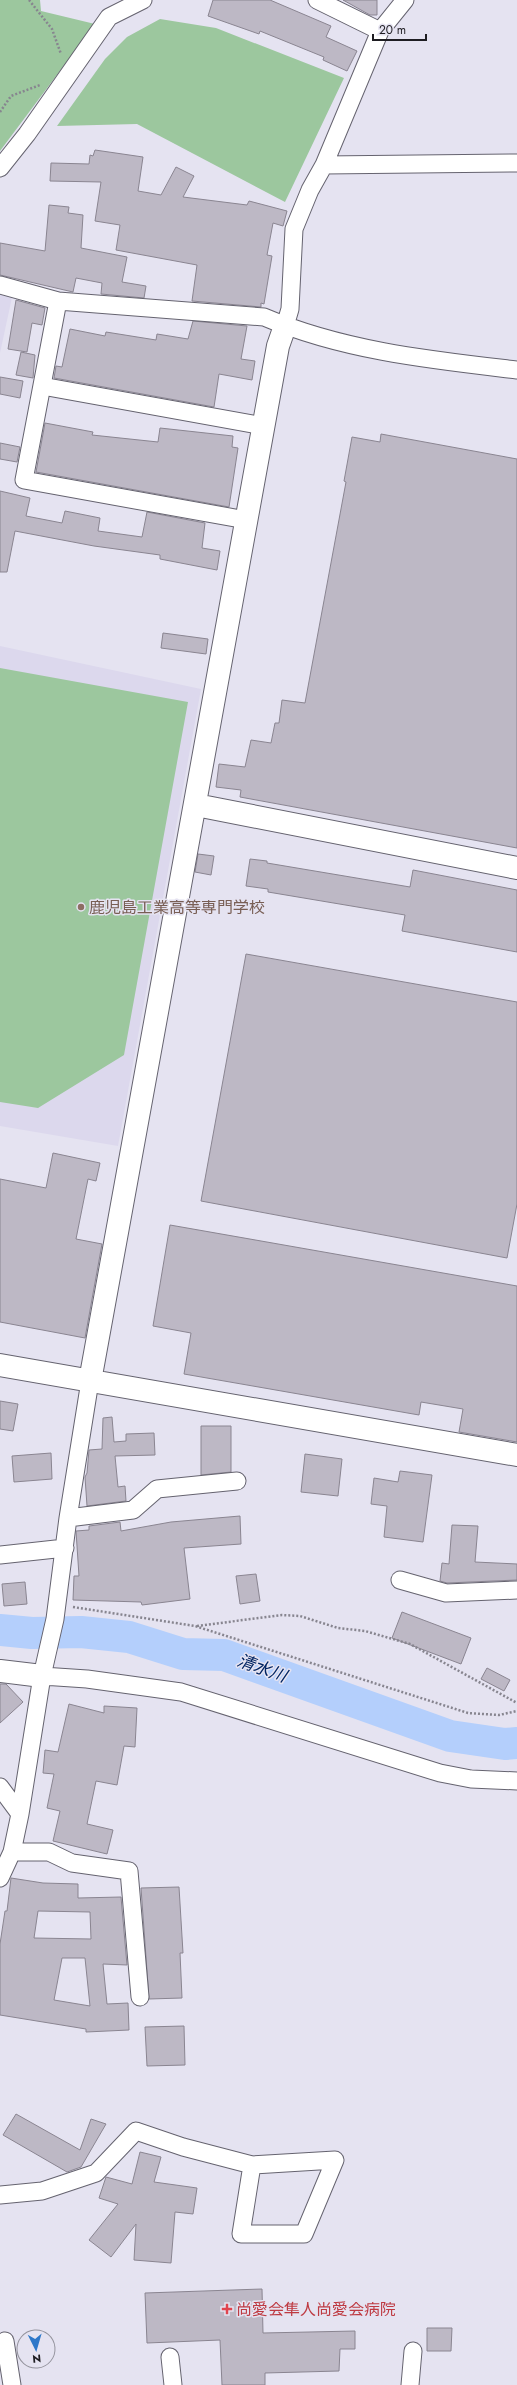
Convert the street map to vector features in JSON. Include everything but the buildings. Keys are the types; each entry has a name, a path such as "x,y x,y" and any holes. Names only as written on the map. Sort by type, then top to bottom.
{"street":[{"path":"0,168 27,134 109,17 142,0"},
{"path":"317,0 380,31"},
{"path":"0,1878 12,1852 20,1814 42,1676 56,1611 68,1518 90,1381 196,805 278,346 290,309 294,229 310,190 324,165 380,31 405,0"},
{"path":"324,165 517,163"},
{"path":"0,285 58,301 264,317 284,326 382,352 517,370"},
{"path":"58,301 24,480 246,520"},
{"path":"42,386 264,426"},
{"path":"196,805 517,868"},
{"path":"0,1365 517,1454"},
{"path":"68,1518 133,1510 157,1489 237,1481"},
{"path":"0,1555 65,1548"},
{"path":"400,1580 446,1593 517,1590"},
{"path":"0,1671 87,1679 181,1692 440,1773 471,1779 517,1781"},
{"path":"0,1787 20,1814"},
{"path":"12,1852 49,1852 72,1863 130,1872 140,1997"},
{"path":"0,2195 42,2191 96,2173 136,2131 183,2147 252,2165 335,2160 304,2234 241,2234 252,2165"},
{"path":"5,2341 12,2385"},
{"path":"410,2385 413,2351"},
{"path":"170,2357 173,2385"}],"path":[{"path":"29,0 52,29 62,57"},
{"path":"0,112 11,96 44,84"},
{"path":"56,1611 196,1626 468,1713 499,1715 517,1711"},
{"path":"196,1626 282,1615 300,1616 338,1628 365,1631 410,1644 517,1703"}],"shaded area":[{"path":"0,285 14,288 0,353"},
{"name":"鹿児島工業高等専門学校","path":"0,646 201,689 118,1146 0,1126"}],"green space":[{"path":"0,0 40,0 41,11 95,24 0,151"},
{"path":"160,19 216,28 344,78 285,202 137,124 57,126 105,59 127,37"},
{"name":"鹿児島工業高等専門学校","path":"0,668 188,702 124,1055 38,1108 0,1102"}],"waterway":[{"name":"清水川","path":"0,1630 32,1633 81,1632 129,1637 183,1654 224,1655 450,1736 505,1744 517,1743"}],"place":[{"name":"鹿児島工業高等専門学校","path":"81,907"},
{"name":"尚愛会隼人尚愛会病院","path":"227,2309"}]}
